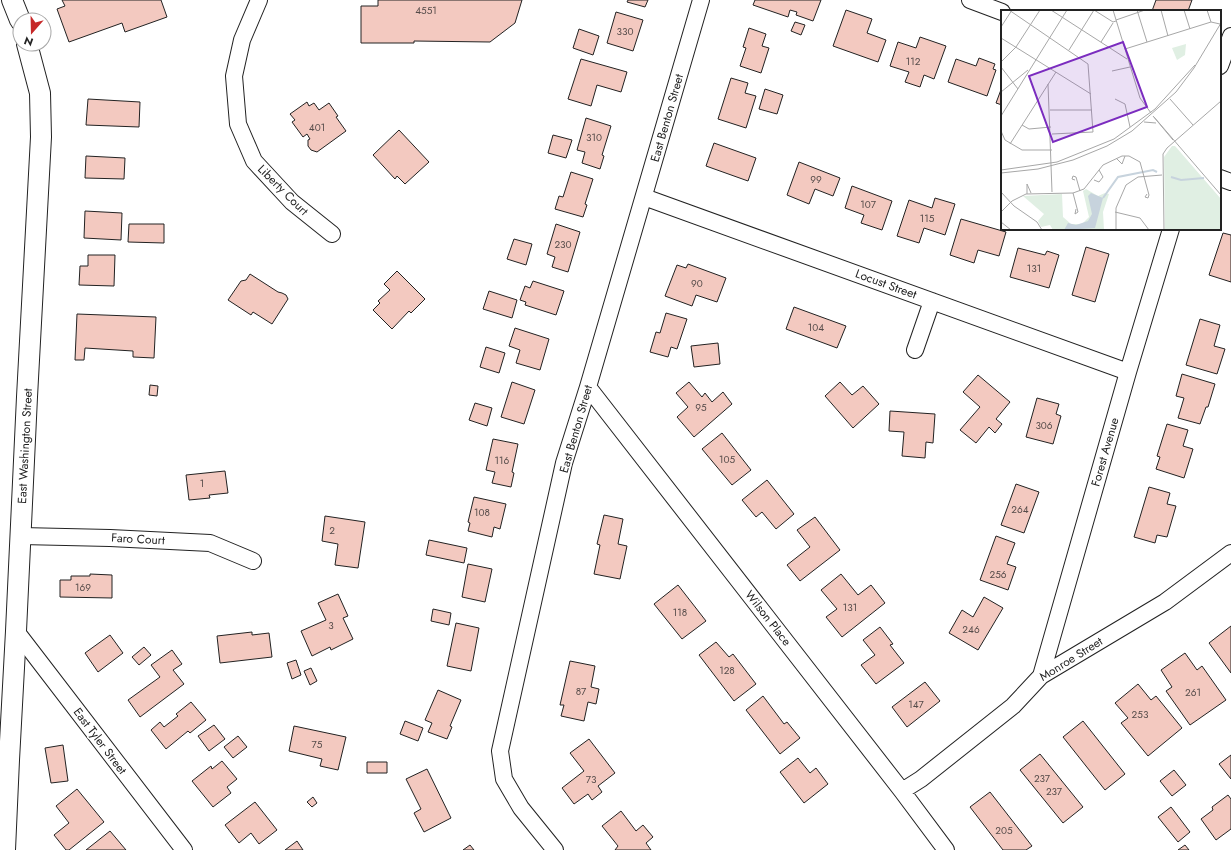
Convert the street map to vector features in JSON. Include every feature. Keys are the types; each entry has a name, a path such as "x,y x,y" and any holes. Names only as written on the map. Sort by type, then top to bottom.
{"street":[{"path":"12,0 17,12"},
{"name":"Liberty Court","path":"259,0 242,40 234,76 238,124 254,161 292,202 332,234"},
{"name":"East Benton Street","path":"555,850 521,808 504,779 500,751 564,463 588,387 701,0"},
{"path":"970,0 1001,12"},
{"path":"1221,63 1231,36"},
{"name":"East Washington Street","path":"5,850 4,760 16,631 41,137 40,93 29,52"},
{"path":"1221,178 1231,182"},
{"name":"Locust Street","path":"644,197 1128,372"},
{"name":"Forest Avenue","path":"1041,676 1128,372 1171,230"},
{"path":"915,350 932,301"},
{"name":"Wilson Place","path":"588,387 902,791 946,850"},
{"name":"Faro Court","path":"21,536 110,538 210,544 253,561"},
{"name":"Monroe Street","path":"902,791 921,779 1014,706 1041,676 1165,602 1231,553"},
{"name":"East Tyler Street","path":"16,631 184,850"}],"building":[{"path":"62,0 161,0 167,17 125,32 122,23 69,42 57,9 65,6"},
{"path":"378,0 522,0 515,23 490,42 414,41 414,43 361,43 361,6 378,6"},
{"path":"628,0 648,0 645,7 627,2"},
{"path":"755,0 821,0 813,21 796,15 797,12 790,10 788,17 753,5"},
{"path":"1156,0 1192,0 1188,10 1152,10"},
{"path":"846,10 872,19 867,33 886,40 878,62 833,46"},
{"path":"616,12 643,20 633,51 607,43"},
{"path":"795,22 805,25 801,35 791,31"},
{"path":"749,28 766,34 762,46 769,48 761,73 740,66 746,48 743,47"},
{"path":"579,29 599,36 593,55 573,48"},
{"path":"920,37 946,46 934,79 924,75 920,87 905,82 909,72 890,66 898,42 916,48"},
{"path":"979,58 995,64 993,69 996,70 987,96 948,82 956,59 976,66"},
{"path":"581,59 627,72 621,92 597,85 591,106 568,99"},
{"path":"731,78 748,83 745,93 756,96 746,128 718,119"},
{"path":"765,89 783,95 777,114 759,109"},
{"path":"1001,90 1001,105 996,103"},
{"path":"88,99 140,102 139,127 86,125"},
{"path":"307,102 309,106 314,103 319,110 329,103 338,116 336,117 346,131 317,152 311,150 308,146 308,140 310,139 307,134 303,137 292,122 295,120 290,114"},
{"path":"586,118 611,126 602,155 604,156 600,169 582,163 585,152 577,150"},
{"path":"399,130 429,162 405,184 397,176 395,179 373,155"},
{"path":"553,135 572,140 566,158 548,153"},
{"path":"714,143 756,158 748,181 706,166"},
{"path":"86,156 125,158 124,179 85,178"},
{"path":"799,162 840,178 833,196 815,189 809,204 787,195"},
{"path":"571,172 593,179 585,204 587,205 583,217 555,209 559,196 563,197"},
{"path":"852,186 892,201 882,230 861,223 864,215 845,208"},
{"path":"935,198 955,204 945,235 924,228 919,243 897,236 909,200 932,208"},
{"path":"85,211 122,213 121,240 84,238"},
{"path":"961,219 1006,232 999,256 978,250 974,263 950,255"},
{"path":"129,224 164,224 164,243 128,242"},
{"path":"556,224 580,232 568,272 552,267 555,257 547,254"},
{"path":"1223,233 1231,235 1231,282 1209,275"},
{"path":"514,239 532,244 526,265 507,259"},
{"path":"1086,247 1109,254 1095,302 1072,295"},
{"path":"1018,248 1045,255 1047,251 1059,255 1049,288 1010,277"},
{"path":"88,255 115,255 114,286 79,285 80,266 88,266"},
{"path":"688,264 726,278 717,302 696,295 692,306 665,296 677,265 686,268"},
{"path":"397,271 425,299 411,313 409,311 392,329 373,310 380,303 378,301 390,290 384,284"},
{"path":"250,274 278,292 286,295 288,299 272,324 253,312 251,315 228,300 241,281 246,280"},
{"path":"533,281 564,291 556,315 525,305 526,302 520,300 525,286 530,288"},
{"path":"489,291 517,300 512,318 483,309"},
{"path":"794,307 846,326 837,348 786,329"},
{"path":"666,313 687,319 677,349 671,347 668,357 650,352 656,332 660,333"},
{"path":"77,314 156,317 154,358 133,357 133,351 85,348 84,360 75,360"},
{"path":"1200,319 1220,325 1214,346 1225,349 1217,374 1186,365"},
{"path":"515,328 549,339 540,370 516,363 520,350 509,346"},
{"path":"718,343 720,364 694,367 691,346"},
{"path":"486,347 505,353 499,373 480,367"},
{"path":"1182,374 1215,384 1208,407 1206,407 1200,424 1178,418 1184,398 1176,396"},
{"path":"978,375 1010,402 996,419 1002,424 995,433 989,427 976,443 960,430 980,407 963,392"},
{"path":"512,382 535,390 524,424 501,417"},
{"path":"689,382 702,397 705,393 712,402 723,392 732,404 694,437 677,417 688,407 676,393"},
{"path":"840,382 852,395 863,386 879,404 853,428 825,396"},
{"path":"150,385 158,386 157,396 149,395"},
{"path":"1037,398 1059,404 1056,414 1061,416 1053,444 1026,437"},
{"path":"475,403 492,408 487,426 469,420"},
{"path":"890,411 935,414 933,443 926,442 925,458 902,456 904,432 889,431"},
{"path":"1167,424 1188,430 1183,446 1193,449 1184,478 1156,469 1160,457 1157,456"},
{"path":"722,433 751,470 732,485 702,449"},
{"path":"493,439 518,444 512,472 514,473 511,487 492,483 495,472 486,470"},
{"path":"225,471 228,493 209,495 210,498 189,500 186,475"},
{"path":"767,480 794,514 776,529 762,512 756,517 742,500"},
{"path":"1016,484 1039,492 1024,533 1001,525"},
{"path":"1149,487 1170,493 1167,504 1176,506 1167,537 1157,535 1155,543 1134,537"},
{"path":"474,497 506,504 500,529 494,527 492,537 468,531 470,523 468,522"},
{"path":"604,515 623,519 618,544 627,546 620,579 594,574 600,545 597,544"},
{"path":"325,516 365,522 358,568 335,565 338,544 322,541"},
{"path":"815,517 840,550 800,581 787,565 810,547 797,530"},
{"path":"996,536 1015,543 1007,564 1016,567 1008,590 980,580"},
{"path":"429,540 467,548 464,563 426,555"},
{"path":"468,564 492,569 485,602 462,597"},
{"path":"90,574 112,575 112,598 60,597 60,580 71,580 71,576 90,576"},
{"path":"841,574 858,595 871,585 885,603 842,637 826,617 837,609 821,590"},
{"path":"678,585 706,621 682,639 654,604"},
{"path":"338,594 348,616 343,618 353,639 331,650 330,647 312,656 301,631 326,620 318,603"},
{"path":"984,597 1003,608 978,650 949,633 962,610 973,617"},
{"path":"433,609 451,613 449,625 431,621"},
{"path":"456,623 479,628 471,671 447,666"},
{"path":"1231,626 1231,673 1209,643"},
{"path":"880,627 893,644 890,645 904,663 876,684 861,665 875,655 863,640"},
{"path":"252,632 252,635 269,633 272,657 220,663 217,636"},
{"path":"110,635 123,653 98,672 85,653"},
{"path":"716,642 729,657 733,654 756,684 734,701 699,655"},
{"path":"144,647 151,655 139,665 132,657"},
{"path":"172,650 182,664 173,670 184,684 140,717 128,700 160,677 151,665"},
{"path":"1185,653 1197,670 1202,666 1226,700 1190,725 1166,691 1172,687 1161,670"},
{"path":"296,660 301,675 292,679 287,663"},
{"path":"570,661 595,666 591,687 599,689 596,704 588,702 584,721 561,716 564,705 560,705"},
{"path":"311,668 317,681 310,685 304,671"},
{"path":"925,682 940,701 907,727 892,707"},
{"path":"1138,684 1151,700 1156,696 1182,728 1148,756 1121,723 1128,718 1115,703"},
{"path":"438,690 461,700 450,726 452,727 447,739 428,732 432,723 425,720"},
{"path":"763,696 784,724 787,722 800,738 780,754 746,710"},
{"path":"191,702 206,720 190,733 188,731 166,749 151,730 160,722 164,727 178,716 176,714"},
{"path":"405,721 423,728 418,741 400,734"},
{"path":"1083,721 1125,774 1105,790 1063,737"},
{"path":"214,725 225,739 209,751 198,736"},
{"path":"294,726 346,737 338,770 320,766 322,759 289,751"},
{"path":"238,736 247,747 233,758 224,747"},
{"path":"589,739 615,773 598,786 602,792 592,800 588,794 574,804 562,788 584,771 570,753"},
{"path":"63,745 68,781 51,783 45,748"},
{"path":"1040,754 1083,807 1063,823 1020,770"},
{"path":"1231,755 1231,779 1219,764"},
{"path":"798,758 810,773 816,768 828,784 804,803 780,772"},
{"path":"222,761 237,779 227,787 231,793 213,807 192,781 211,766 212,769"},
{"path":"367,762 387,762 387,773 367,773"},
{"path":"427,769 451,818 424,832 414,813 421,809 406,779"},
{"path":"1174,770 1186,785 1172,796 1160,781"},
{"path":"77,789 104,822 69,850 66,850 54,835 69,823 56,806"},
{"path":"990,792 1032,846 1026,850 1003,850 970,807"},
{"path":"1228,795 1231,799 1231,829 1216,840 1201,819 1213,810 1212,807"},
{"path":"313,797 317,803 312,807 307,802"},
{"path":"255,802 277,830 259,844 251,833 239,843 225,825"},
{"path":"1171,807 1190,832 1178,842 1158,817"},
{"path":"621,811 636,831 643,825 653,837 646,843 651,850 615,850 618,846 602,826"},
{"path":"110,831 126,850 86,850"},
{"path":"297,841 303,850 285,850"},
{"path":"470,845 474,850 463,850"},
{"path":"1185,845 1189,850 1178,850"}]}
